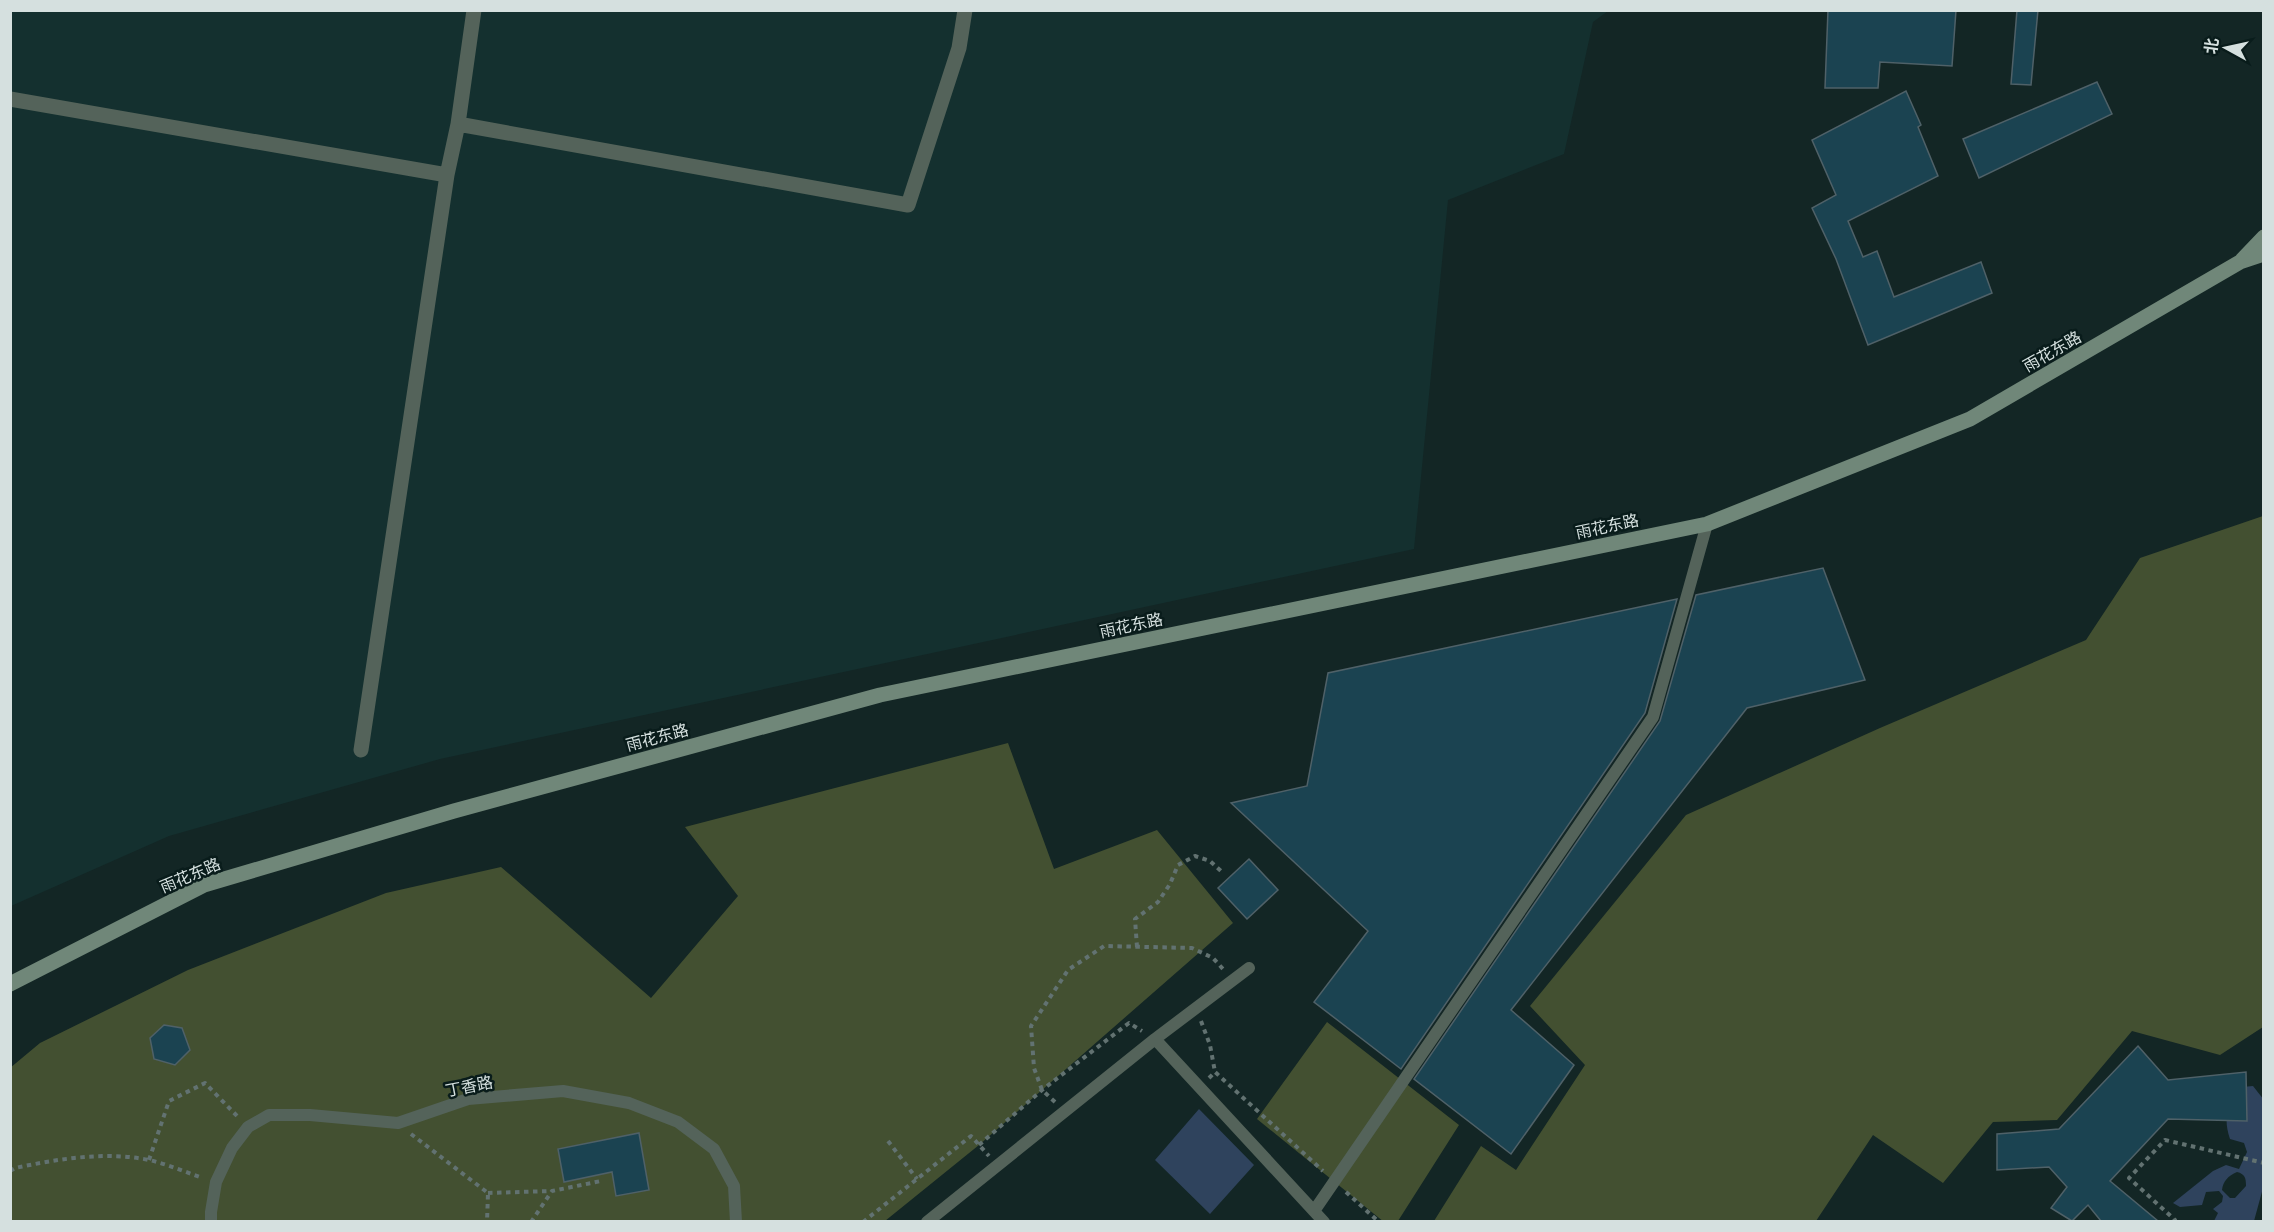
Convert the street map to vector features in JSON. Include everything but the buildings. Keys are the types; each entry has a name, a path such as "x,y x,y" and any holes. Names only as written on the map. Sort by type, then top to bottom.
{"main road":[{"name":"雨花东路","path":"2240,262 2264,237"},
{"name":"雨花东路","path":"10,984 204,885 454,811 845,704 1707,524 1970,419 2240,262 2264,254"}],"street":[{"path":"361,750 474,10"},
{"path":"458,124 908,205 959,48 965,10"},
{"path":"10,99 447,175"}],"lane":[{"path":"1314,1211 1653,717 1707,524"},
{"path":"927,1221 1155,1039 1249,968"},
{"path":"1155,1039 1324,1221"},
{"name":"丁香路","path":"212,1221 211,1212 216,1182 232,1149 249,1127 269,1115 310,1115 398,1123 468,1099 563,1091 629,1103 678,1122 714,1149 734,1186 736,1221"}],"path":[{"path":"1137,947 1135,919 1158,902 1170,884 1178,865 1195,856 1210,861 1222,872"},
{"path":"1064,1112 1042,1090 1034,1068 1031,1026 1068,970 1104,946 1192,948 1213,958 1234,980"},
{"path":"1192,1011 1201,1019 1210,1045 1215,1072 1379,1221"},
{"path":"979,1145 1042,1090 1129,1023 1155,1039"},
{"path":"1200,1087 1215,1072"},
{"path":"149,1160 169,1101 205,1083 249,1127"},
{"path":"398,1123 488,1193 552,1191 601,1181"},
{"path":"864,1221 971,1136 997,1165"},
{"path":"2173,1221 2175,1220 2129,1178 2165,1140 2264,1163"},
{"path":"888,1142 917,1179"},
{"path":"10,1171 50,1161 98,1156 149,1160 216,1182"},
{"path":"531,1221 552,1191"},
{"path":"487,1221 488,1193"}],"shaded area":[{"path":"11,11 1608,11 1593,22 1564,154 1448,200 1414,549 440,759 169,836 11,906"},
{"path":"2253,1086 2264,1100 2263,1188 2254,1221 2214,1221 2218,1213 2213,1209 2222,1202 2223,1196 2219,1191 2206,1192 2202,1205 2180,1207 2173,1203 2213,1171 2226,1165 2239,1169 2247,1152 2244,1143 2230,1139 2227,1117 2230,1106 2242,1087","holes":["2237,1172 2244,1177 2246,1186 2235,1198 2230,1198 2222,1190 2226,1179"]},
{"path":"1199,1109 1254,1165 1210,1214 1155,1160"}],"green space":[{"path":"2263,516 2263,1027 2220,1055 2132,1031 2057,1120 1993,1122 1943,1183 1873,1135 1816,1221 1434,1221 1481,1146 1516,1170 1585,1065 1530,1006 1686,815 1880,728 2086,640 2140,558"},
{"path":"1008,743 1054,869 1157,830 1233,923 979,1145 885,1221 11,1221 10,1068 40,1043 188,970 386,893 501,867 651,998 738,896 685,827"},
{"path":"1327,1022 1459,1125 1398,1221 1384,1222 1257,1119"}]}
